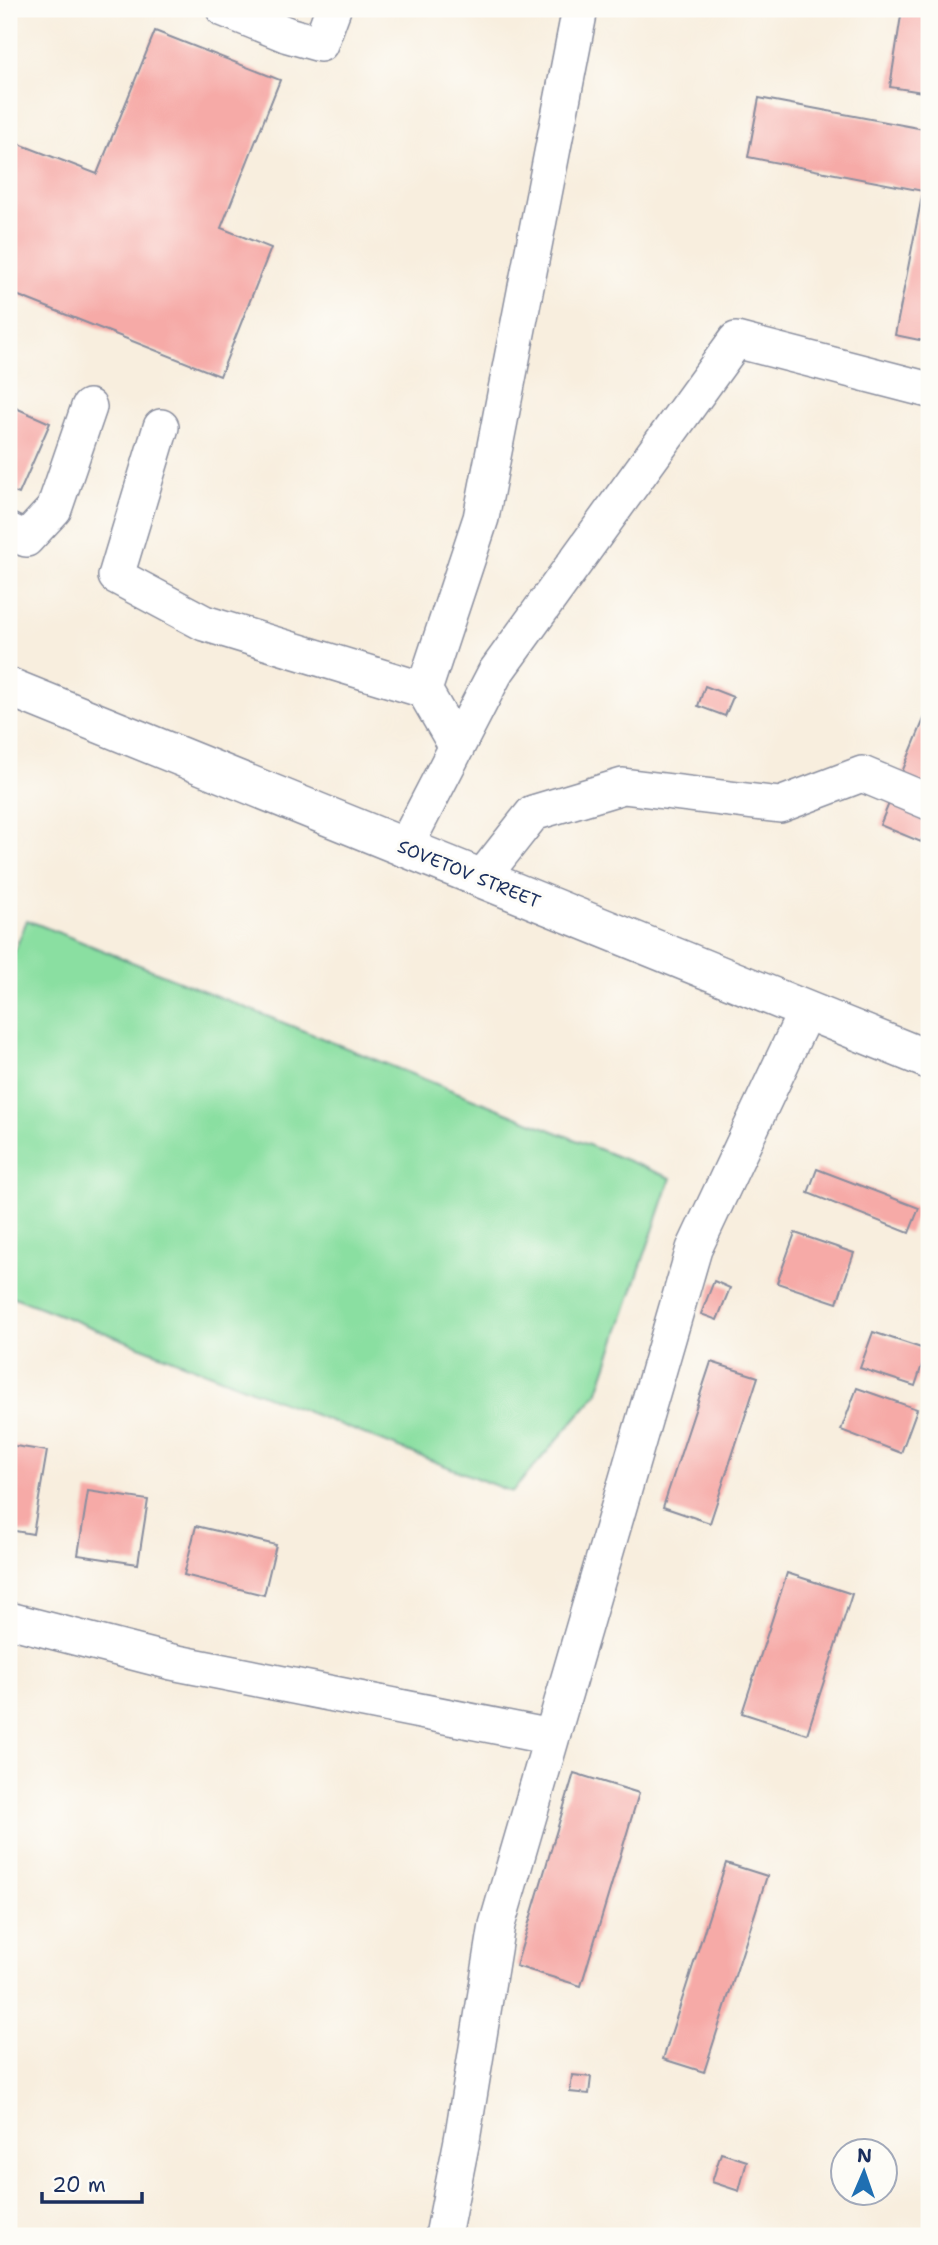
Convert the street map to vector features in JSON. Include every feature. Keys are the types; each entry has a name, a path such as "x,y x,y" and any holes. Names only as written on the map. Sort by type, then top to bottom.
{"main road":[{"name":"SOVETOV STREET","path":"9,687 929,1060"}],"street":[{"path":"224,9 288,35 320,44 332,9"},
{"path":"424,690 481,518 580,9"},
{"path":"404,849 495,673 736,340 929,390"},
{"path":"9,531 26,538 54,509 89,407"},
{"path":"161,427 116,576 204,623 424,690 457,747"},
{"path":"481,878 533,813 623,786 780,805 862,774 929,802"},
{"path":"443,2236 462,2140 496,1925 694,1249 806,1011"},
{"path":"9,1620 172,1662 551,1737"}],"green space":[{"path":"27,920 671,1178 597,1394 512,1492 9,1295 9,965"}],"building":[{"path":"902,9 929,9 929,93 890,87"},
{"path":"155,31 280,80 221,228 271,248 220,376 9,292 9,140 97,174"},
{"path":"759,98 929,130 929,342 895,335 923,191 748,157"},
{"path":"9,405 50,423 19,494 9,490"},
{"path":"705,686 733,697 725,716 698,706"},
{"path":"929,707 929,823 921,842 880,825"},
{"path":"817,1169 919,1208 909,1233 808,1193"},
{"path":"795,1233 854,1253 837,1303 777,1283"},
{"path":"714,1281 730,1288 717,1320 701,1314"},
{"path":"873,1332 927,1350 915,1386 860,1368"},
{"path":"711,1362 758,1377 710,1523 663,1507"},
{"path":"857,1388 917,1409 901,1453 841,1430"},
{"path":"9,1445 47,1451 33,1534 9,1530"},
{"path":"88,1491 148,1500 138,1564 78,1555"},
{"path":"196,1526 276,1545 264,1595 184,1575"},
{"path":"787,1573 852,1594 807,1734 742,1713"},
{"path":"574,1773 639,1793 581,1986 516,1966"},
{"path":"726,1863 767,1876 704,2072 663,2059"},
{"path":"572,2075 591,2077 589,2094 570,2092"},
{"path":"721,2153 747,2161 739,2191 712,2182"}]}
